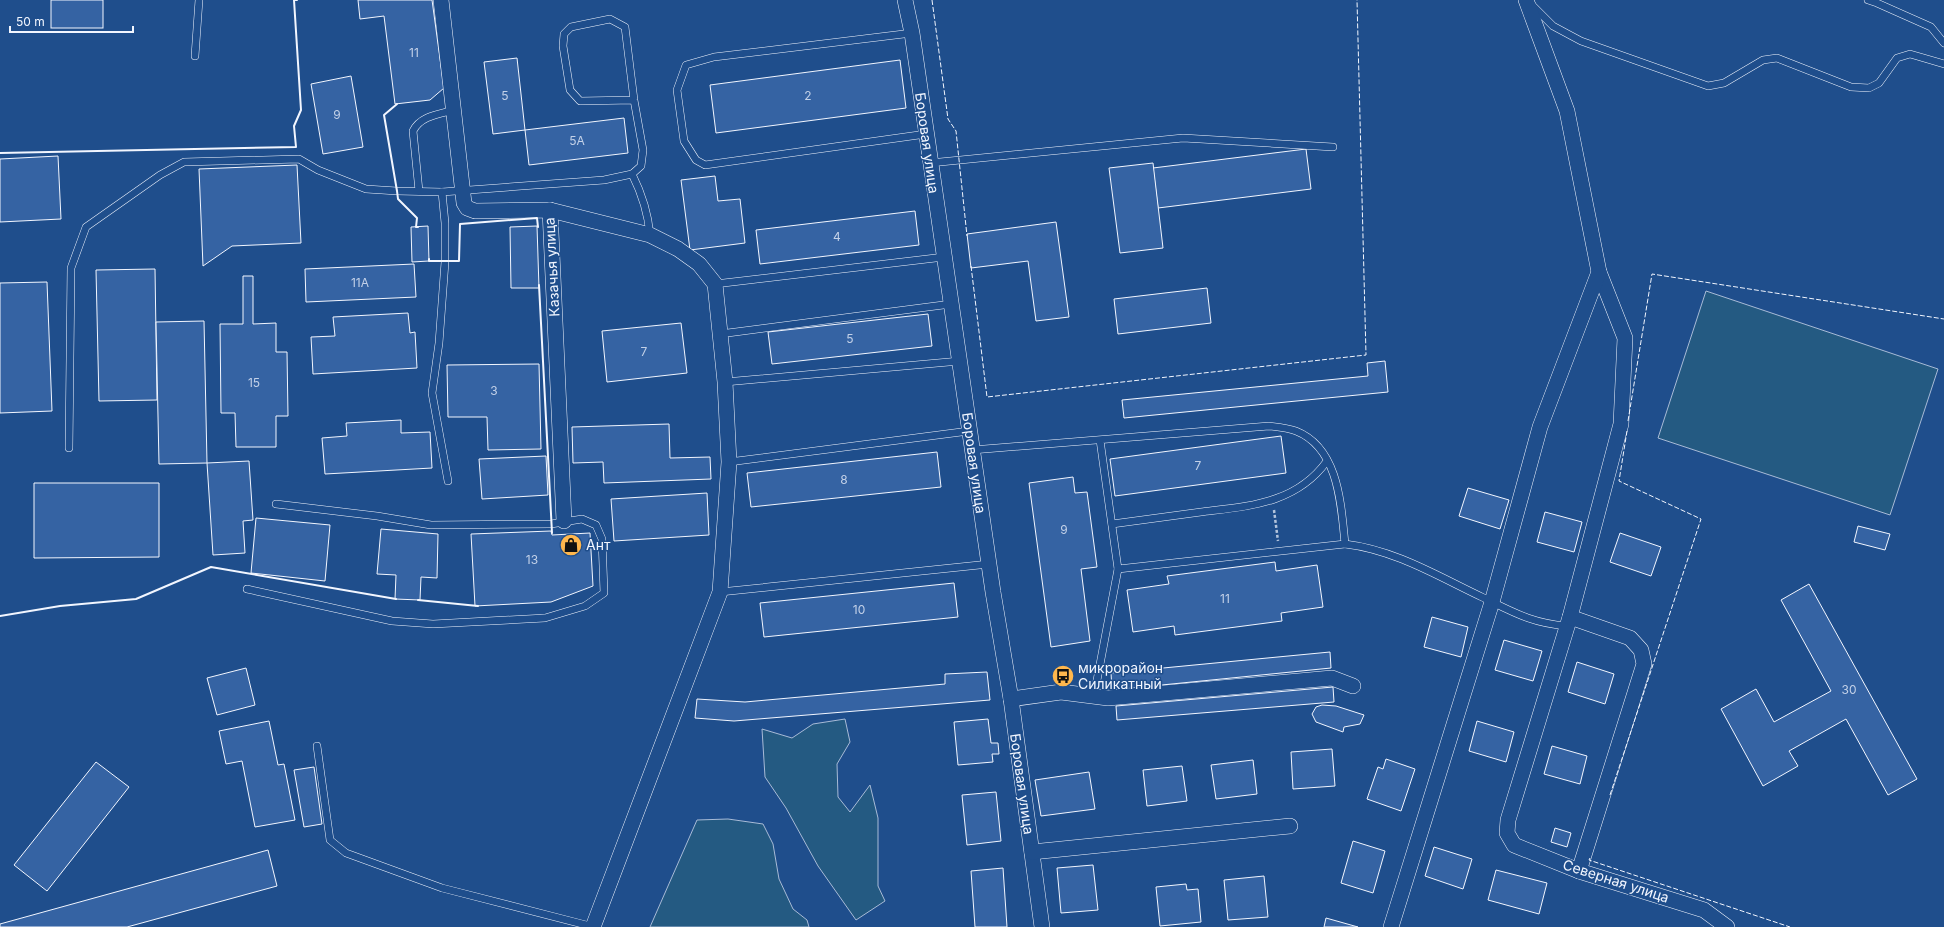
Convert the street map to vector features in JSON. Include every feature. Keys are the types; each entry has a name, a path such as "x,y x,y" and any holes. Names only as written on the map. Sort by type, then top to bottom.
{"street":[{"name":"Казачья улица","path":"440,0 464,203 468,208 474,211 550,210 564,522"},
{"name":"Боровая улица","path":"905,0 912,33 969,431 1011,699 1042,927"},
{"path":"1526,0 1567,111 1599,272 1626,338 1621,424 1569,622 1630,638 1641,650 1644,664 1579,871"},
{"path":"550,210 650,235 678,249 699,264 715,284 725,382 729,462 720,592 593,927"},
{"path":"1391,927 1492,602 1540,428 1599,272"},
{"name":"Северная улица","path":"1569,622 1508,820 1507,833 1514,845 1579,871 1704,910 1727,927"},
{"path":"1011,699 1061,692 1108,698 1332,678 1353,686"},
{"path":"1032,852 1290,826"}],"lane":[{"path":"195,56 199,0"},
{"path":"1526,0 1554,26 1581,41 1708,86 1724,82 1763,60 1777,58 1851,87 1869,88 1879,83 1897,58 1910,54 1944,64"},
{"path":"1868,0 1930,27 1944,43"},
{"path":"69,448 71,268 86,227 160,174 184,162 299,159 318,170 366,189 442,192 604,180 632,174 641,166 643,150 634,100 625,27 610,19 571,26 564,34 563,46 570,90 580,101 634,100"},
{"path":"912,33 714,57 686,65 677,90 683,134 684,141 696,160 705,164 926,134"},
{"path":"419,191 413,131 416,124 424,118 454,110"},
{"path":"930,163 1183,138 1333,147"},
{"path":"632,174 642,194 648,215 650,235"},
{"path":"442,192 445,224 445,262 439,342 432,393 448,480"},
{"path":"715,284 944,257"},
{"path":"719,334 951,304"},
{"path":"725,382 960,361"},
{"path":"972,450 1269,426 1295,431 1308,438 1320,450 1327,461 1340,496 1345,544"},
{"path":"729,462 969,431"},
{"path":"1094,696 1118,569 1100,440"},
{"path":"1112,524 1249,506 1272,500 1289,493 1308,482 1327,461"},
{"path":"247,589 392,621 433,624 545,618 585,606 604,593 602,539 596,524 582,519 551,524 431,525 377,516 276,504"},
{"path":"1118,569 1345,544 1371,548 1395,555 1530,620 1550,625 1569,622"},
{"path":"720,592 989,564"},
{"path":"317,746 330,840 346,852 442,888 593,927"}],"path":[{"path":"1272,500 1280,551"}],"shaded area":[{"path":"1706,291 1938,369 1890,515 1658,438"},
{"path":"845,719 850,742 837,764 838,797 850,812 870,785 878,818 878,886 885,901 856,920 818,866 786,808 765,777 762,729 792,738 813,724"},
{"path":"728,819 763,824 773,844 779,879 793,909 807,920 809,927 650,927 697,820"}],"building":[{"path":"51,0 103,0 103,28 51,28"},
{"path":"358,0 432,0 444,88 430,100 395,104 384,16 360,19"},
{"path":"517,58 525,130 493,134 484,62"},
{"path":"900,60 906,108 716,133 710,85"},
{"path":"351,76 363,147 323,154 311,84"},
{"path":"624,118 628,153 529,165 525,130"},
{"path":"1306,149 1311,189 1158,208 1153,168"},
{"path":"58,156 61,219 0,222 0,159"},
{"path":"1153,163 1163,248 1120,253 1109,168"},
{"path":"297,165 301,243 232,246 203,266 199,169"},
{"path":"715,176 718,201 740,199 745,243 690,250 681,180"},
{"path":"915,211 919,245 760,264 756,230"},
{"path":"1056,222 1069,317 1036,321 1028,261 971,268 967,234"},
{"path":"428,226 429,261 412,262 411,227"},
{"path":"537,226 539,288 511,288 510,227"},
{"path":"414,264 416,297 306,302 305,269"},
{"path":"155,269 157,400 99,401 96,270"},
{"path":"243,276 253,276 253,324 276,323 276,352 287,352 288,416 276,416 276,447 236,447 235,413 221,413 220,324 243,324"},
{"path":"47,282 52,411 0,413 0,283"},
{"path":"1207,288 1211,323 1118,334 1114,299"},
{"path":"408,313 410,333 415,332 417,368 313,374 311,337 335,336 333,317"},
{"path":"928,314 932,346 772,364 768,332"},
{"path":"204,321 207,463 159,464 156,322"},
{"path":"681,323 687,373 607,382 602,331"},
{"path":"1385,361 1388,392 1124,418 1122,400 1368,376 1367,363"},
{"path":"539,364 541,449 488,450 487,417 448,417 447,365"},
{"path":"401,420 401,433 430,432 432,468 325,474 322,438 347,436 346,423"},
{"path":"669,424 670,458 710,457 711,479 604,483 603,462 573,463 572,427"},
{"path":"1281,436 1286,473 1115,496 1110,459"},
{"path":"937,452 941,487 751,507 747,473"},
{"path":"546,456 548,495 482,499 479,459"},
{"path":"249,461 253,520 243,521 245,553 213,555 207,463"},
{"path":"1073,477 1075,493 1087,492 1097,567 1081,569 1090,641 1051,647 1029,483"},
{"path":"34,483 159,483 159,557 34,558"},
{"path":"1468,488 1509,500 1500,529 1459,516"},
{"path":"707,493 709,535 614,541 611,499"},
{"path":"1545,512 1582,522 1574,552 1537,542"},
{"path":"256,518 330,525 325,581 251,573"},
{"path":"1858,526 1890,534 1885,550 1854,542"},
{"path":"381,529 438,534 437,578 421,577 420,600 395,599 396,575 377,574"},
{"path":"551,531 552,535 590,533 593,586 551,602 475,606 471,534"},
{"path":"1620,533 1661,547 1651,576 1610,562"},
{"path":"1275,562 1276,571 1317,565 1323,607 1281,613 1282,621 1175,635 1174,626 1133,632 1127,590 1169,584 1167,576"},
{"path":"954,583 958,617 764,637 760,603"},
{"path":"1809,584 1917,779 1888,795 1846,719 1789,751 1798,766 1763,786 1721,709 1756,689 1774,722 1831,691 1781,600"},
{"path":"1432,617 1468,627 1461,657 1424,647"},
{"path":"1504,640 1542,651 1533,681 1495,670"},
{"path":"1330,652 1331,668 1112,690 1111,673"},
{"path":"1577,662 1614,674 1605,704 1568,692"},
{"path":"246,668 255,705 217,715 207,678"},
{"path":"987,672 990,700 734,721 695,718 697,699 745,702 945,684 945,674"},
{"path":"1333,687 1334,702 1117,720 1116,706"},
{"path":"1322,705 1336,706 1364,715 1360,724 1344,727 1343,732 1316,722 1312,714 1316,707"},
{"path":"988,719 991,743 998,743 999,754 992,754 993,762 958,765 954,722"},
{"path":"269,721 278,765 284,764 295,820 255,827 242,761 226,764 219,731"},
{"path":"1477,721 1514,732 1506,762 1469,751"},
{"path":"1552,746 1587,756 1580,784 1544,774"},
{"path":"1332,749 1335,786 1293,789 1291,752"},
{"path":"1386,759 1415,769 1401,811 1367,799 1378,767 1383,769"},
{"path":"1253,760 1257,794 1216,799 1211,765"},
{"path":"96,762 129,787 47,891 14,865"},
{"path":"1182,766 1187,801 1147,806 1143,770"},
{"path":"314,767 322,824 304,827 294,770"},
{"path":"1089,772 1095,809 1041,816 1035,780"},
{"path":"996,792 1001,841 967,845 962,795"},
{"path":"1555,828 1571,833 1567,847 1551,842"},
{"path":"1353,841 1385,851 1373,893 1341,883"},
{"path":"1434,847 1472,859 1463,889 1425,876"},
{"path":"268,850 277,886 127,927 0,927 0,924"},
{"path":"1093,865 1098,910 1061,913 1057,868"},
{"path":"1003,868 1007,927 975,927 971,871"},
{"path":"1496,870 1547,883 1539,914 1488,900"},
{"path":"1264,876 1268,917 1228,920 1224,880"},
{"path":"1186,884 1187,890 1198,889 1201,922 1160,926 1156,887"},
{"path":"1326,918 1358,927 1324,927"}],"fence":[{"path":"932,0 948,119 956,131 967,236"},
{"path":"971,266 987,397 1366,355 1357,0"},
{"path":"1628,421 1652,274 1944,319"},
{"path":"1610,795 1701,519 1619,481 1627,431"},
{"path":"1590,858 1589,860 1790,927"}],"wall":[{"path":"0,153 296,147 294,126 301,110 294,0 297,0"},
{"path":"397,104 384,115 398,199 417,218 416,227 418,227"},
{"path":"429,259 429,261 459,261 460,224 537,218 538,227"},
{"path":"539,285 552,533"},
{"path":"0,616 60,606 136,599 211,567 396,599"},
{"path":"418,600 478,606"}],"place":[{"name":"Ант","path":"571,545"},
{"name":"микрорайон Силикатный","path":"1063,676"}]}
